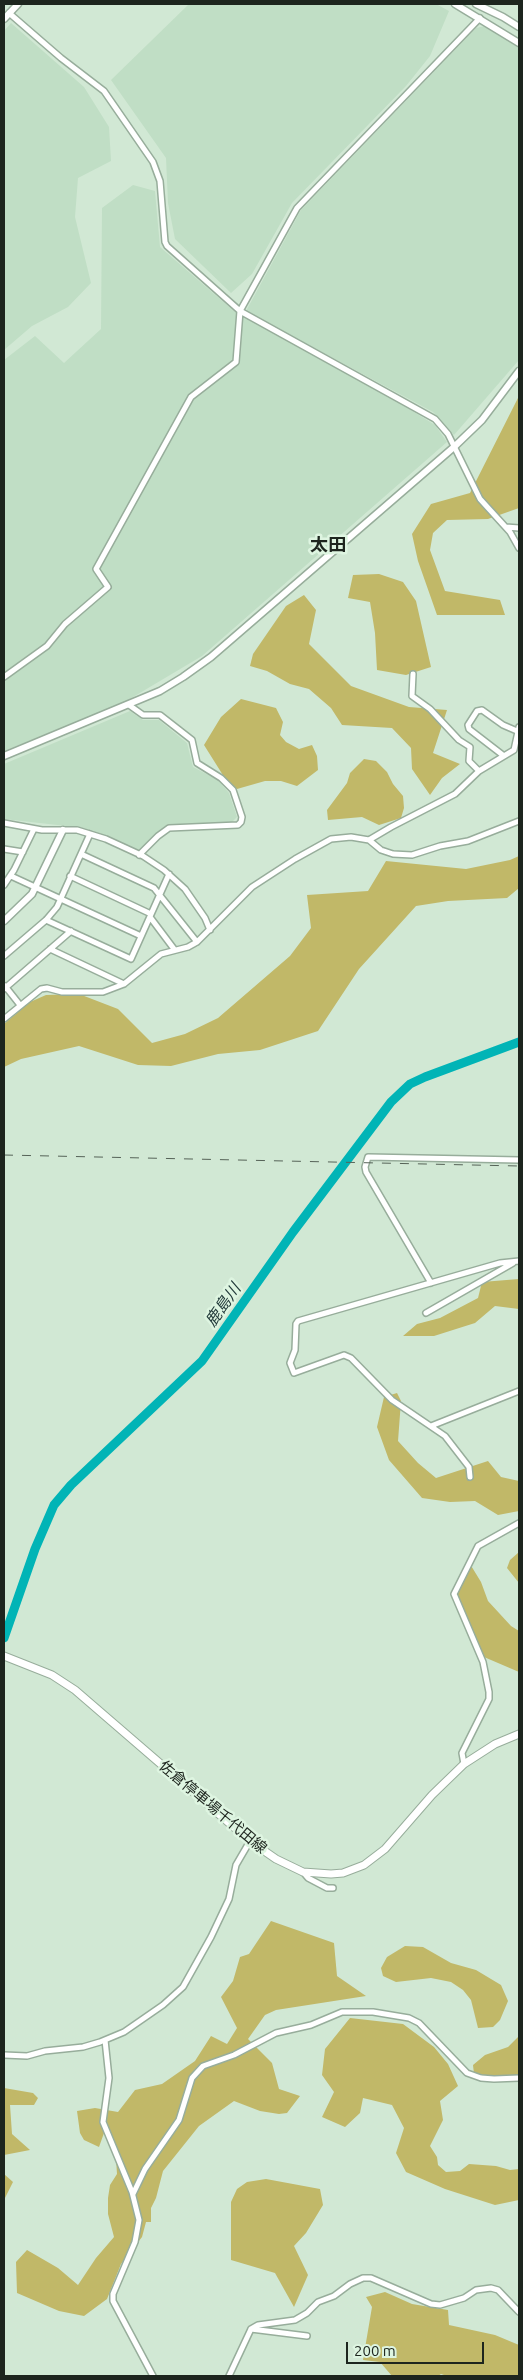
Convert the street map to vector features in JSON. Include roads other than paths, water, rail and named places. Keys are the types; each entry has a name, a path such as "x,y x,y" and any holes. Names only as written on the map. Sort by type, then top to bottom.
{"main road":[{"name":"佐倉停車場千代田線","path":"6,1657 52,1675 75,1690 250,1841 276,1858 303,1872 319,1874 343,1873 374,1859 390,1844 432,1795 464,1764 487,1748 519,1734"}],"street":[{"path":"4,19 18,4"},
{"path":"455,4 519,43"},
{"path":"475,4 480,18"},
{"path":"475,4 519,27"},
{"path":"4,677 47,646 65,624 108,587 96,569 191,397 236,362 240,311 297,208 480,18 493,12"},
{"path":"10,13 60,58 104,91 158,172 165,242 167,246 240,311 428,415 440,424 454,447 480,499 506,527 519,548"},
{"path":"4,756 129,704 183,678 211,657 454,447 482,420 519,371"},
{"path":"506,527 519,528"},
{"path":"413,674 412,696 430,709 459,740 470,747 469,761 479,770"},
{"path":"129,704 143,715 160,715 192,740 197,763 221,778 233,790 242,817 238,825 169,828 139,854"},
{"path":"369,840 390,826 455,794 479,770 504,756 514,750 518,729 503,725 482,710 477,711 468,725 469,729 504,756"},
{"path":"4,1018 41,989 47,988 62,992 103,992 124,984 161,954 174,949 188,947 197,942 252,887 295,859 331,839 351,837 369,840 381,850 392,854 412,855 440,846 468,841 519,821"},
{"path":"4,823 34,829 63,830 90,834 139,854 169,874 185,889 205,918 210,930"},
{"path":"4,885 11,876 34,829"},
{"path":"4,921 23,904 36,888 63,830"},
{"path":"4,956 46,920 60,899 90,834"},
{"path":"4,849 23,852"},
{"path":"80,854 154,888 197,942"},
{"path":"46,920 131,959 169,874"},
{"path":"11,876 141,936"},
{"path":"70,876 150,916 174,949"},
{"path":"20,1005 4,987 71,932"},
{"path":"50,949 124,984"},
{"path":"431,1283 366,1172 365,1167 368,1157 519,1160"},
{"path":"470,1477 469,1466 445,1436 392,1400 365,1371 344,1355 294,1373 290,1363 295,1350 296,1324 298,1321 500,1263 516,1262"},
{"path":"426,1313 516,1262"},
{"path":"431,1426 519,1391"},
{"path":"464,1764 462,1754 489,1699 489,1692 483,1662 454,1594 478,1546 519,1523"},
{"path":"4,2055 27,2056 45,2050 83,2047 105,2040 124,2032 151,2014 183,1987 211,1937 229,1898 236,1865 250,1841"},
{"path":"303,1872 308,1878 326,1888 333,1888"},
{"path":"133,2194 145,2169 178,2120 192,2078 203,2066 234,2055 276,2033 311,2025 342,2012 373,2012 409,2018 419,2023 467,2073 487,2079 519,2078"},
{"path":"105,2040 108,2078 103,2122 138,2208 138,2233 112,2294 116,2310 153,2376"},
{"path":"229,2376 251,2329 258,2325 295,2320 307,2313 318,2302 334,2296 350,2284 363,2278 371,2278 431,2304 440,2305 464,2298 476,2290 491,2288 498,2290 519,2312"},
{"path":"251,2329 307,2336"}],"waterway":[{"name":"鹿島川","path":"4,1638 35,1549 54,1505 71,1485 202,1361 293,1232 391,1102 410,1084 519,1042"}],"railway":[{"path":"4,1155 519,1166"}],"district":[{"name":"太田","path":"328,545"}]}
